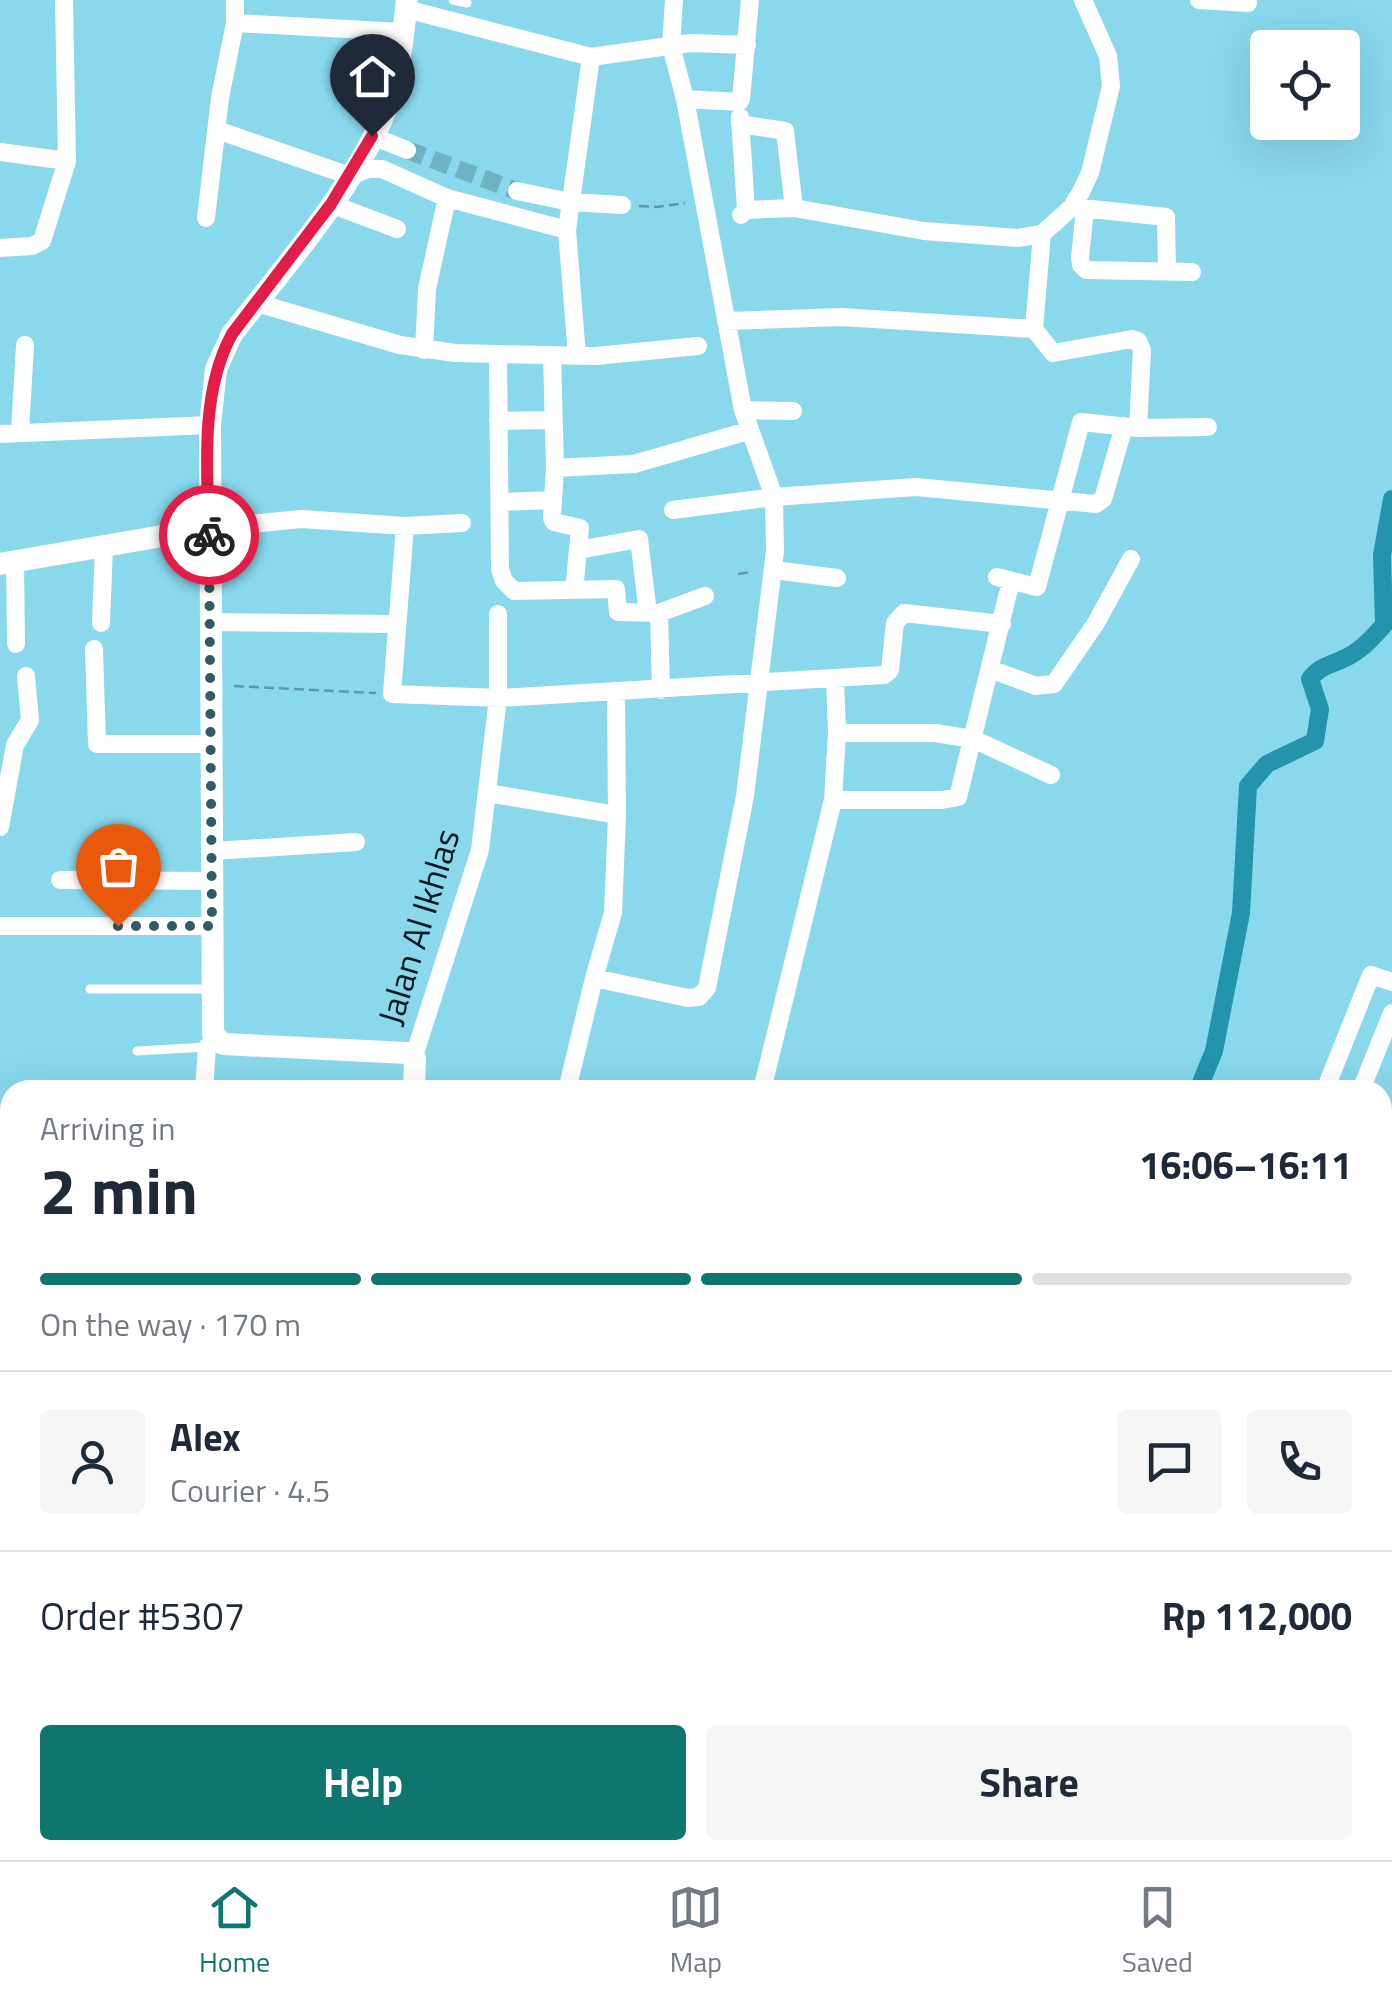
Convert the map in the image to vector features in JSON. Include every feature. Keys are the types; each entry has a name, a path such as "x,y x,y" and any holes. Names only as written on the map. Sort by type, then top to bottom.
{"street":[{"path":"0,248 32,246 42,241 67,161 64,0"},
{"path":"206,218 235,24 235,0"},
{"path":"594,978 688,998 699,996 707,988 745,796 774,570 774,497 743,410 685,99 671,46 674,0"},
{"path":"750,0 739,102 744,212 794,208 924,231 1018,238 1042,234 1078,208 1166,217 1167,271"},
{"path":"1083,0 1108,56 1111,86 1078,208 1083,268 1192,272"},
{"path":"1200,0 1248,2"},
{"path":"235,24 405,14 591,57 690,43 747,45"},
{"path":"205,1080 213,988 208,528 214,381 223,351 350,176 390,102 405,14"},
{"path":"577,356 568,230 591,57"},
{"path":"685,99 739,102"},
{"path":"740,124 785,131 794,208"},
{"path":"217,130 350,176 368,168 382,169 447,198 568,230"},
{"path":"372,136 407,150"},
{"path":"0,152 67,161"},
{"path":"518,190 570,202 622,204"},
{"path":"424,350 427,290 447,198"},
{"path":"331,204 397,229"},
{"path":"673,510 774,497 916,487 1093,504 1103,500 1131,427 1142,350 1138,341 1124,340 1054,353 1034,329 1042,234"},
{"path":"256,302 424,350 577,356 698,346"},
{"path":"726,322 841,317 1034,329"},
{"path":"20,433 26,344"},
{"path":"498,354 500,569 508,588 616,590 618,612 653,613 705,596"},
{"path":"552,354 554,522 580,528 574,590"},
{"path":"743,410 793,412"},
{"path":"498,421 552,420"},
{"path":"833,800 942,800 958,796 1002,624 1004,579 1037,587 1079,424 1084,421 1131,427 1208,427"},
{"path":"0,434 210,425"},
{"path":"555,468 634,464 748,432"},
{"path":"501,502 553,500"},
{"path":"16,644 8,563 208,528 301,520 404,526 462,523"},
{"path":"404,526 392,694 498,698 835,679 888,672 895,623 904,613 1002,624"},
{"path":"578,550 639,539 653,613 661,690"},
{"path":"102,623 104,546"},
{"path":"990,669 1036,686 1054,684 1096,623 1131,558"},
{"path":"774,570 837,578"},
{"name":"Jalan Al Ikhlas","path":"414,1056 476,868 498,698 498,614"},
{"path":"210,622 396,624"},
{"path":"94,650 97,744 212,744"},
{"path":"0,827 15,746 30,720 26,676"},
{"path":"764,1080 833,800 835,679"},
{"path":"569,1080 613,913 616,692"},
{"path":"837,733 935,733 974,739 1050,775"},
{"path":"488,793 617,815"},
{"path":"213,851 356,842"},
{"path":"60,880 213,881"},
{"path":"0,926 212,926"},
{"path":"1329,1080 1371,974 1392,982"},
{"path":"1365,1080 1392,1014"},
{"path":"211,1043 407,1052 414,1056 414,1080"}],"lane":[{"path":"453,0 467,2"},
{"path":"90,990 213,988"},
{"path":"137,1051 211,1043"}],"path":[{"path":"622,204 657,207 702,200"},
{"path":"228,686 392,694"}],"waterway":[{"path":"1202,1080 1214,1051 1241,913 1248,786 1267,764 1315,741 1320,709 1310,679 1322,668 1356,652 1384,625 1382,555 1392,499"}],"tunnel":[{"path":"407,150 517,191"}],"way so far":[{"path":"118,926 212,926 209,535"}],"route":[{"path":"209,535 212,392 223,351 331,204 372,136"}]}
